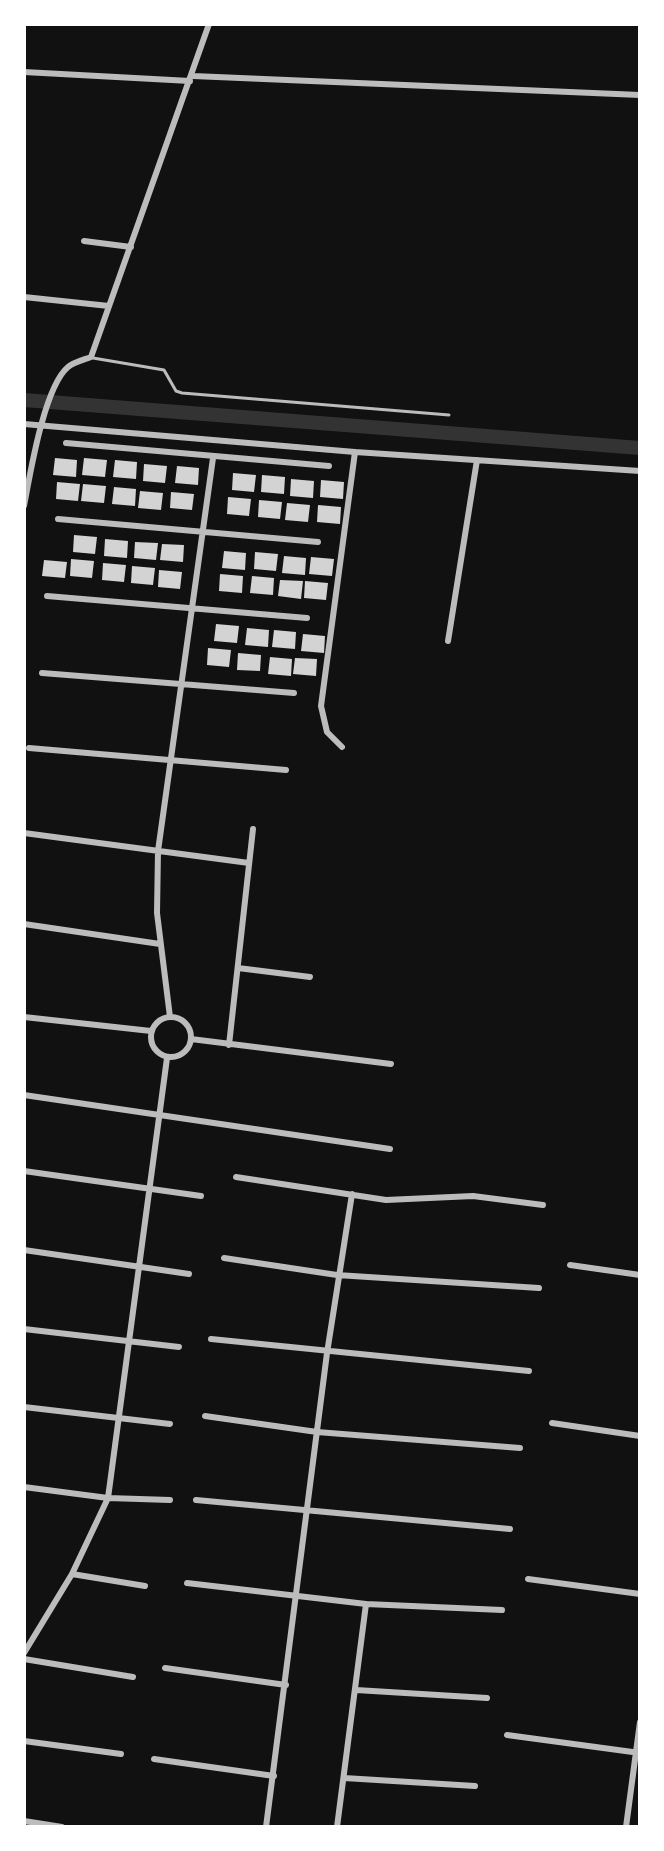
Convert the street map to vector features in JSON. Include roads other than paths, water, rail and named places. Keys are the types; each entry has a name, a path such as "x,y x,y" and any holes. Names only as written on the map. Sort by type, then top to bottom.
{"street":[{"path":"24,506 52,393 68,367 91,357 209,24"},
{"path":"24,72 640,95"},
{"path":"84,241 131,247"},
{"path":"24,297 109,306"},
{"path":"24,424 43,422 355,452 640,471"},
{"path":"66,443 329,466"},
{"path":"342,747 327,732 321,706 355,452"},
{"path":"170,1017 160,944 158,851 213,458"},
{"path":"448,641 477,460"},
{"path":"58,519 318,542"},
{"path":"47,596 307,618"},
{"path":"42,673 294,693"},
{"path":"29,748 286,770"},
{"path":"229,1045 253,829"},
{"path":"24,833 249,863"},
{"path":"24,924 160,944"},
{"path":"238,968 310,977"},
{"path":"24,1017 151,1031"},
{"path":"167,1058 153,1048 151,1031 158,1021 170,1017 185,1023 191,1039"},
{"path":"191,1039 391,1064"},
{"path":"167,1058 183,1053 191,1039"},
{"path":"24,1653 72,1574 108,1498 167,1058"},
{"path":"24,1095 390,1149"},
{"path":"24,1171 201,1196"},
{"path":"236,1177 402,1201 473,1196 543,1205"},
{"path":"266,1827 337,1275 352,1194"},
{"path":"24,1250 189,1274"},
{"path":"224,1258 337,1275 539,1288"},
{"path":"570,1265 640,1275"},
{"path":"24,1329 179,1347"},
{"path":"211,1339 529,1371"},
{"path":"24,1407 170,1424"},
{"path":"205,1416 317,1432 520,1448"},
{"path":"552,1423 640,1436"},
{"path":"24,1487 108,1498 170,1500"},
{"path":"196,1500 307,1513 510,1529"},
{"path":"72,1574 145,1586"},
{"path":"528,1579 640,1594"},
{"path":"187,1583 366,1604 502,1610"},
{"path":"337,1827 366,1604"},
{"path":"24,1659 133,1677"},
{"path":"165,1668 286,1685"},
{"path":"356,1690 487,1698"},
{"path":"626,1827 640,1722"},
{"path":"507,1735 638,1753"},
{"path":"24,1741 121,1754"},
{"path":"154,1759 274,1776"},
{"path":"344,1778 475,1786"},
{"path":"24,1821 62,1827"}],"lane":[{"path":"91,357 153,365 169,374 176,391 182,393 449,415"}],"waterway":[{"path":"24,400 640,448"}]}
